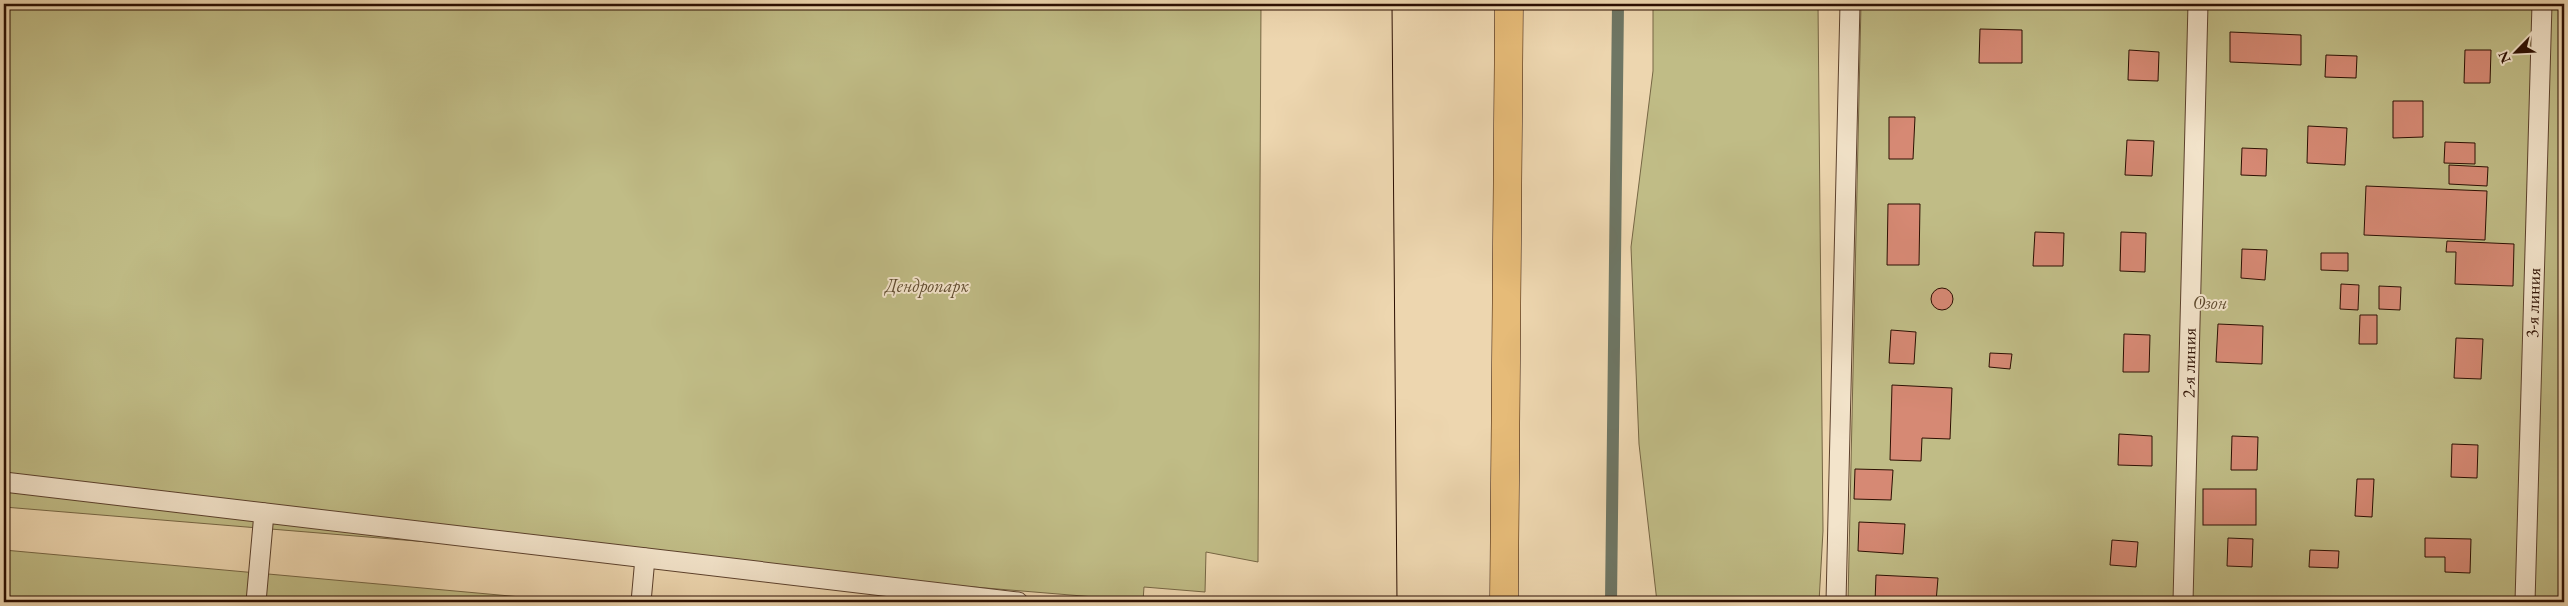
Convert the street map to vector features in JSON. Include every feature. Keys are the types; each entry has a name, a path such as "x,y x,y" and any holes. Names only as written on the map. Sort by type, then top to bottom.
{"main road":[{"path":"1504,602 1509,4"}],"lane":[{"path":"1836,602 1850,4"},
{"name":"2-я линия","path":"2183,602 2198,4"},
{"name":"3-я линия","path":"2525,602 2542,4"},
{"path":"4,482 644,558 932,597 1018,602"},
{"path":"256,602 264,513"},
{"path":"641,602 644,558"}],"green space":[{"name":"Дендропарк","path":"4,4 1261,4 1258,562 1206,552 1205,592 1144,587 1143,601 4,507"},
{"path":"1653,4 1818,4 1823,531 1819,602 1657,602 1639,444 1631,247 1653,71"},
{"name":"Озон","path":"1861,4 2564,4 2564,602 1848,602"},
{"path":"4,550 576,602 4,602"}],"building":[{"path":"1980,29 2022,30 2022,63 1979,63"},
{"path":"2230,32 2301,35 2301,65 2230,62"},
{"path":"2129,50 2159,52 2158,81 2128,80"},
{"path":"2465,50 2491,50 2490,83 2464,83"},
{"path":"2326,55 2357,56 2356,78 2325,77"},
{"path":"2393,101 2423,101 2423,137 2393,138"},
{"path":"1889,117 1915,117 1913,159 1889,159"},
{"path":"2308,126 2347,128 2345,165 2307,163"},
{"path":"2127,140 2154,141 2152,176 2125,175"},
{"path":"2445,142 2475,143 2475,164 2444,163"},
{"path":"2242,148 2267,149 2266,176 2241,175"},
{"path":"2449,165 2488,167 2487,186 2449,184"},
{"path":"2366,186 2487,191 2485,240 2364,235"},
{"path":"1888,204 1920,204 1919,265 1887,265"},
{"path":"2035,232 2064,233 2063,266 2033,266"},
{"path":"2121,232 2146,233 2145,272 2120,271"},
{"path":"2447,241 2514,244 2513,286 2455,284 2456,252 2446,252"},
{"path":"2242,249 2267,250 2265,280 2241,278"},
{"path":"2321,253 2348,253 2348,271 2321,270"},
{"path":"2341,284 2359,285 2358,310 2340,309"},
{"path":"2379,286 2401,287 2400,310 2379,309"},
{"path":"1942,288 1950,291 1953,299 1950,307 1942,310 1934,307 1931,299 1934,291"},
{"path":"2360,315 2377,315 2377,344 2359,344"},
{"path":"2218,324 2263,326 2262,364 2216,362"},
{"path":"1891,330 1916,332 1914,364 1889,363"},
{"path":"2124,334 2150,335 2149,372 2123,372"},
{"path":"2456,338 2483,339 2481,379 2454,378"},
{"path":"1990,353 2012,354 2010,369 1989,367"},
{"path":"1892,385 1952,388 1950,439 1922,438 1921,461 1890,460"},
{"path":"2119,434 2152,436 2152,466 2118,465"},
{"path":"2232,436 2258,437 2257,470 2231,470"},
{"path":"2452,444 2478,445 2477,478 2451,477"},
{"path":"1855,469 1893,470 1891,500 1854,499"},
{"path":"2357,479 2374,479 2372,517 2355,516"},
{"path":"2203,489 2256,489 2256,525 2203,525"},
{"path":"1859,522 1905,524 1903,554 1858,551"},
{"path":"2228,538 2253,539 2252,567 2227,566"},
{"path":"2425,538 2471,539 2470,573 2445,572 2445,557 2425,557"},
{"path":"2112,540 2138,542 2136,567 2110,565"},
{"path":"2310,550 2339,551 2338,568 2309,567"},
{"path":"1876,575 1938,578 1936,602 1875,602"}],"waterway":[{"path":"1611,602 1618,4"}],"tram line":[{"path":"1392,4 1397,602"}]}
